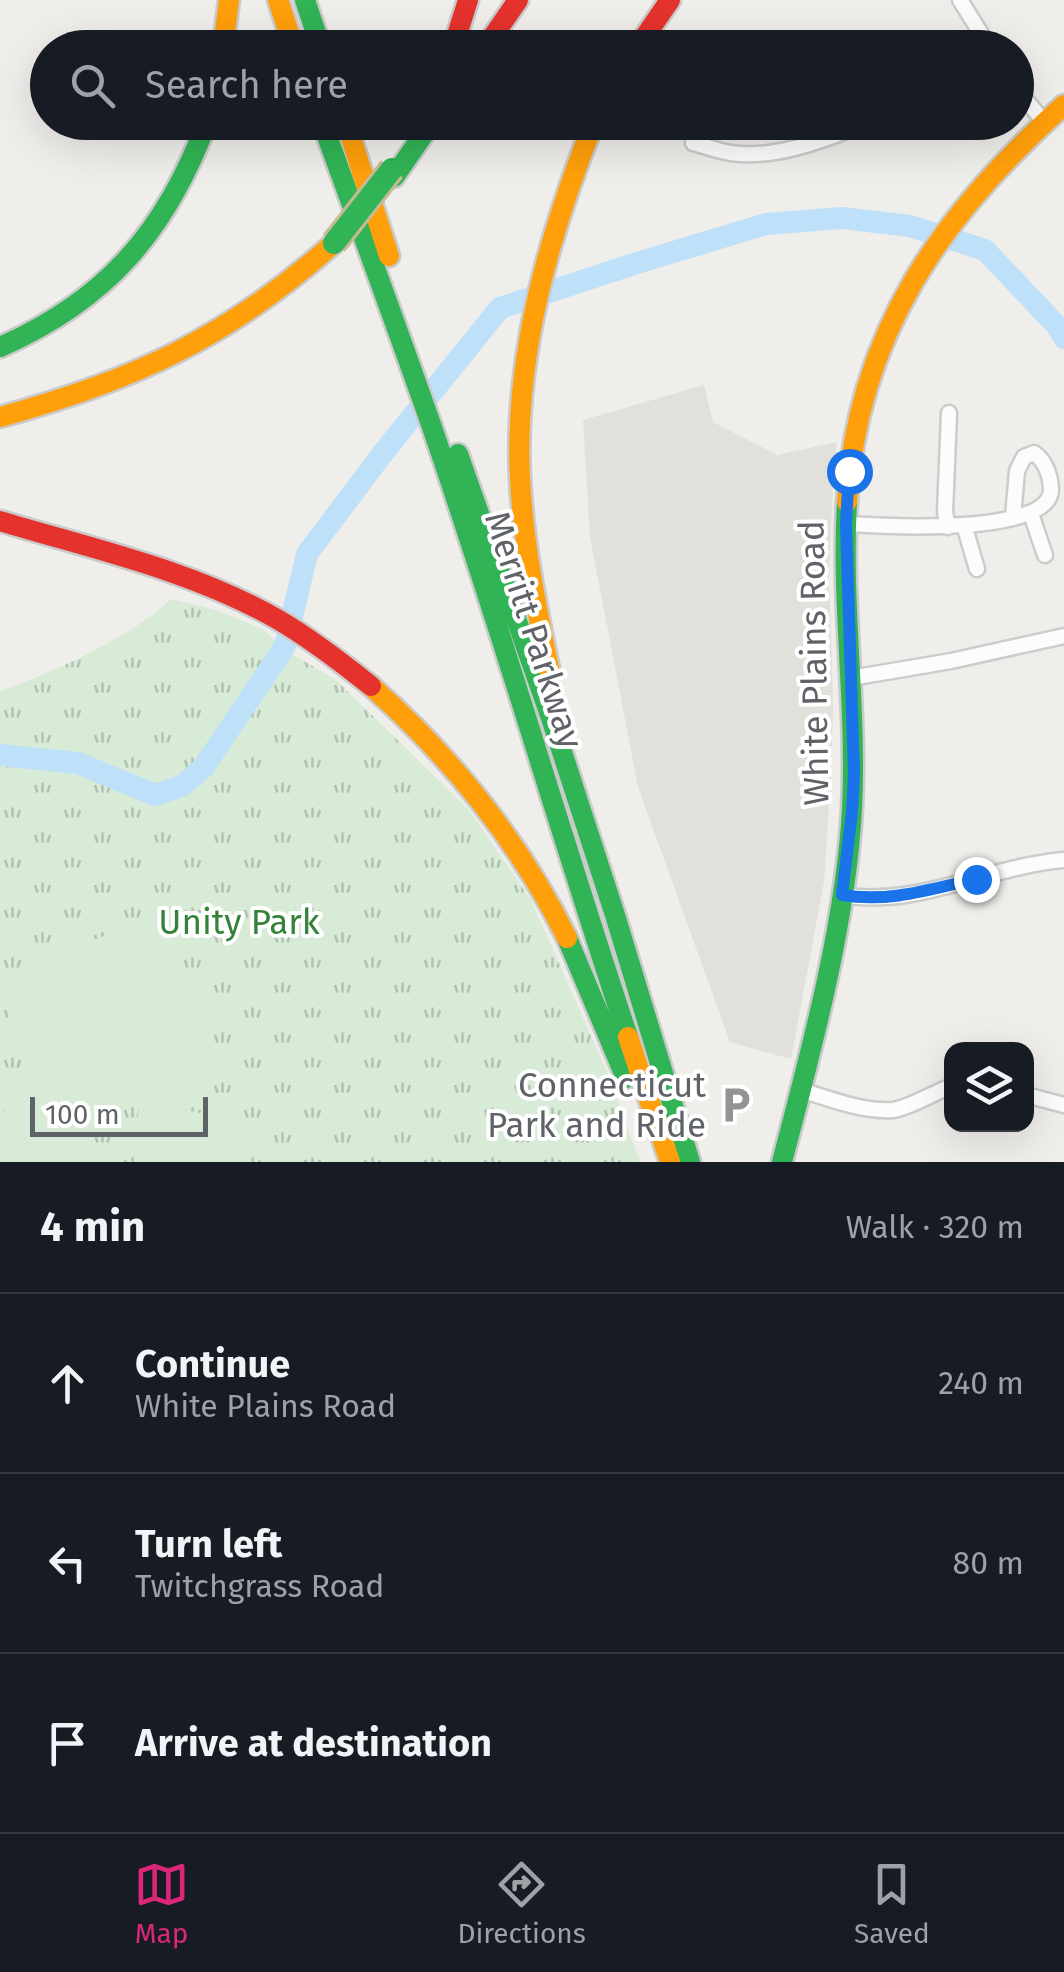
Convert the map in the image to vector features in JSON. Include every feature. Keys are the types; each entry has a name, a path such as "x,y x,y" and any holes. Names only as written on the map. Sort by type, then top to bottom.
{"main road":[{"path":"225,30 229,0"},
{"path":"278,0 288,30"},
{"path":"305,0 315,30"},
{"path":"459,30 468,0"},
{"path":"497,30 518,0"},
{"path":"649,30 670,0"},
{"name":"White Plains Road","path":"1034,132 1064,105"},
{"path":"0,346 28,337 63,316 128,258 157,223 202,140"},
{"name":"Merritt Parkway","path":"329,140 546,702 690,1162"},
{"name":"Merritt Parkway","path":"351,140 423,378"},
{"path":"393,173 410,140"},
{"path":"0,418 93,390 152,366 259,307 334,243 418,140"},
{"path":"587,140 560,208 532,325 524,378 520,490 530,570 552,681 593,816 615,915"},
{"name":"White Plains Road","path":"782,1162 842,895 852,812 854,738 846,524 849,471 867,383 896,312 919,269 960,210 1026,140"},
{"name":"Merritt Parkway","path":"439,423 573,872 670,1162"},
{"path":"0,522 190,580 268,614 348,668 426,738 487,810 530,870 557,918 660,1162"}],"street":[{"path":"960,0 979,30"},
{"path":"1034,111 1044,122"},
{"path":"693,143 734,154 801,147 820,140"},
{"path":"948,527 945,512 950,412"},
{"path":"846,524 948,527 964,525 1013,517 1031,514 1046,505 1052,493 1042,459 1034,454 1024,456 1017,471 1013,517"},
{"path":"1031,514 1045,556"},
{"path":"964,525 977,568"},
{"path":"851,678 1064,636"},
{"path":"842,895 867,899 899,896 1064,860"},
{"path":"801,1090 849,1104 896,1110 944,1089"},
{"path":"1034,1097 1064,1105"}],"shaded area":[{"path":"704,385 713,422 777,455 837,442 829,573 833,705 824,882 791,1059 730,1042 638,787 590,537 583,420"}],"green space":[{"name":"Unity Park","path":"171,599 217,610 262,629 292,654 336,680 469,810 531,900 610,1079 640,1162 0,1162 0,691 90,652 135,627"},
{"path":"150,907 170,918 174,944 228,1074 191,1100 150,1103 210,1115 239,1126 257,1144 250,1162 136,1162 134,1133 141,1101 84,1096 72,1091 20,1049 11,1028 8,973 130,926"},
{"path":"23,1069 64,1095 84,1117 99,1162 0,1162 0,1122"}],"waterway":[{"path":"0,755 78,763 155,795 182,786 203,768 285,646 307,554 500,308 766,224 842,218 910,226 985,250 1064,338"}],"traffic: fast":[{"path":"305,0 315,30"},
{"path":"0,347 72,307 128,258 172,197 200,140"},
{"path":"328,140 458,506 628,1037"},
{"path":"394,177 420,140"},
{"path":"334,243 392,169"},
{"path":"458,454 551,718 690,1162"},
{"path":"782,1162 826,987 848,852 853,771 847,502"},
{"path":"567,938 626,1078"}],"traffic: slow":[{"path":"225,30 229,0"},
{"path":"278,0 288,30"},
{"path":"1034,133 1064,105"},
{"path":"352,140 389,256"},
{"path":"550,674 522,503 523,387 549,252 587,140"},
{"path":"847,502 854,441 868,384 888,331 944,234 1026,140"},
{"path":"0,417 94,387 178,351 256,305 334,243"},
{"path":"371,686 429,742 481,803 528,868 567,938"},
{"path":"628,1037 670,1162"}],"traffic: jam":[{"path":"459,30 468,0"},
{"path":"497,30 518,0"},
{"path":"649,30 670,0"},
{"path":"0,521 211,587 277,619 371,686"}],"place":[{"name":"Connecticut Park and Ride","path":"736,1105"}],"route":[{"path":"849,471 846,524 854,774 842,895 867,899 899,896 976,879"}]}
